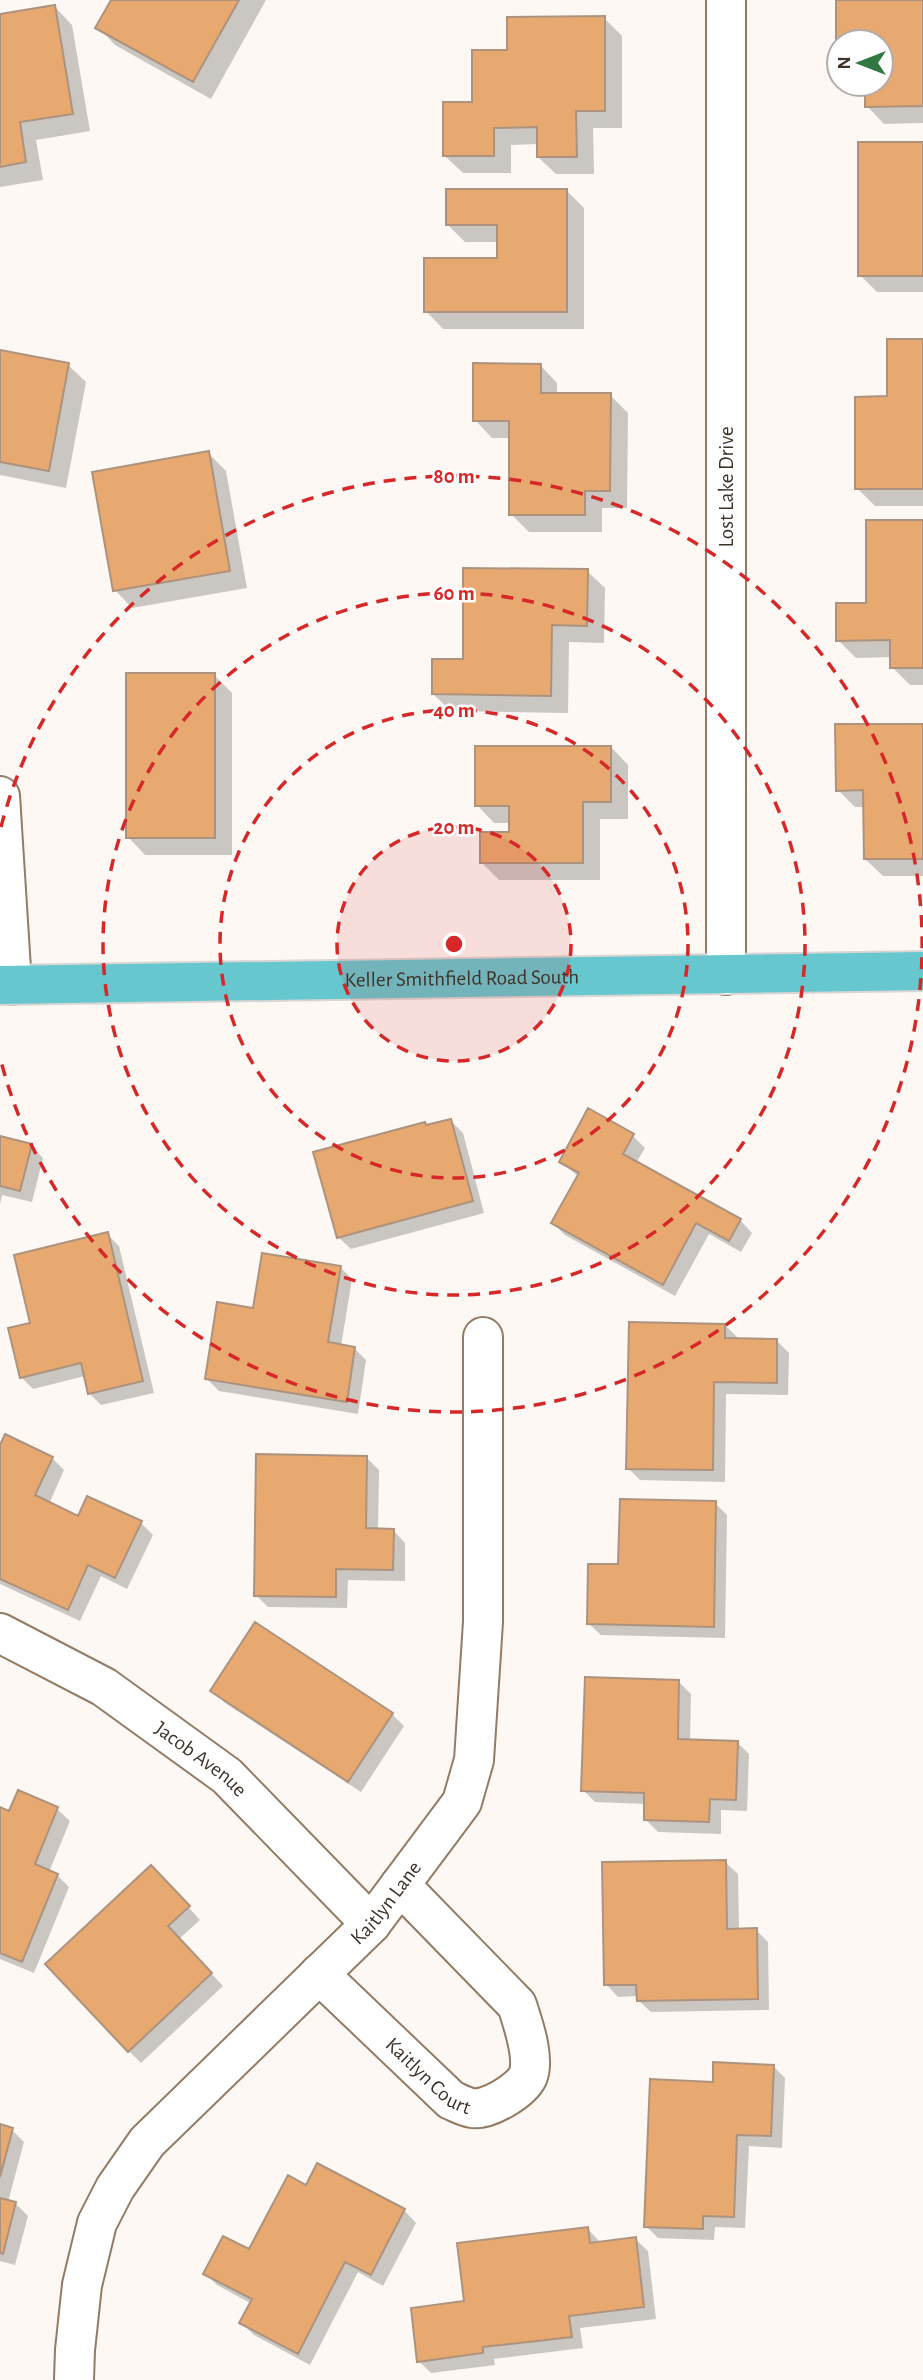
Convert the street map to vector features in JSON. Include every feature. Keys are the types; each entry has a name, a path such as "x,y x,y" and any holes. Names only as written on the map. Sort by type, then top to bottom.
{"main road":[{"name":"Keller Smithfield Road South","path":"6,985 923,971"}],"street":[{"name":"Lost Lake Drive","path":"726,0 726,975"},
{"path":"0,796 6,985"},
{"name":"Kaitlyn Lane","path":"74,2380 82,2284 97,2223 115,2188 147,2142 370,1924 462,1802 474,1760 483,1622 483,1337"},
{"name":"Jacob Avenue","path":"0,1633 104,1688 226,1776 370,1924"},
{"name":"Kaitlyn Court","path":"319,1974 451,2100 474,2109 503,2100 519,2087 528,2076 530,2054 517,2006 400,1885"}],"building":[{"path":"111,0 239,0 193,82 95,28"},
{"path":"836,0 923,0 923,106 865,107 865,98 895,98 895,28 836,28"},
{"path":"55,5 73,114 20,122 26,162 0,167 0,14"},
{"path":"605,16 605,111 576,111 577,157 537,157 537,127 494,128 494,156 443,156 443,102 472,102 472,50 507,50 507,17"},
{"path":"858,142 923,142 923,276 858,276"},
{"path":"446,189 567,189 567,312 424,312 424,258 497,258 497,225 446,225"},
{"path":"887,339 923,339 923,489 855,489 855,397 887,396"},
{"path":"0,350 69,363 49,471 0,462"},
{"path":"473,363 541,364 541,393 611,393 610,491 585,491 585,515 509,515 509,421 473,421"},
{"path":"209,451 230,571 113,591 92,472"},
{"path":"866,520 923,520 923,668 890,668 890,640 836,641 836,603 866,603"},
{"path":"463,568 588,569 587,626 552,625 551,696 432,694 432,659 463,659"},
{"path":"126,673 215,673 215,838 126,838"},
{"path":"835,724 923,724 923,859 864,859 863,790 836,791"},
{"path":"475,746 611,746 611,802 583,802 583,863 480,863 480,832 509,832 509,806 475,806"},
{"path":"588,1108 634,1134 623,1154 741,1219 729,1241 696,1223 663,1285 551,1223 579,1173 559,1162"},
{"path":"451,1119 473,1201 337,1238 313,1152 425,1122 426,1125"},
{"path":"0,1136 32,1144 20,1191 0,1186"},
{"path":"108,1232 143,1381 88,1394 81,1363 20,1378 8,1328 30,1323 14,1255"},
{"path":"262,1253 341,1266 328,1342 355,1347 347,1402 205,1379 217,1302 253,1308"},
{"path":"629,1322 725,1324 725,1338 777,1339 777,1383 714,1382 713,1470 626,1469"},
{"path":"5,1434 53,1457 35,1495 78,1516 87,1496 142,1521 115,1578 88,1565 68,1610 0,1579 0,1445"},
{"path":"256,1454 367,1456 366,1528 394,1529 393,1570 336,1569 336,1597 254,1596"},
{"path":"620,1499 716,1501 714,1627 587,1624 588,1564 618,1564"},
{"path":"255,1622 393,1713 348,1782 210,1691"},
{"path":"585,1677 679,1680 678,1739 738,1741 736,1800 710,1799 709,1822 644,1820 644,1793 581,1791"},
{"path":"18,1790 58,1807 35,1864 58,1874 22,1962 0,1953 0,1807 9,1811"},
{"path":"726,1860 727,1929 757,1928 758,1999 637,2001 636,1985 604,1985 602,1862"},
{"path":"151,1865 190,1906 168,1926 212,1973 128,2052 45,1964"},
{"path":"713,2062 774,2065 771,2136 737,2135 734,2217 703,2216 703,2229 644,2227 650,2079 713,2082"},
{"path":"0,2124 13,2128 0,2177"},
{"path":"317,2163 405,2209 371,2275 345,2262 298,2354 239,2323 252,2299 203,2274 223,2236 249,2249 288,2175 306,2185"},
{"path":"0,2198 16,2202 3,2254 0,2253"},
{"path":"588,2227 590,2243 636,2237 644,2307 569,2316 572,2337 483,2347 483,2353 417,2362 411,2308 464,2301 457,2243"}]}
